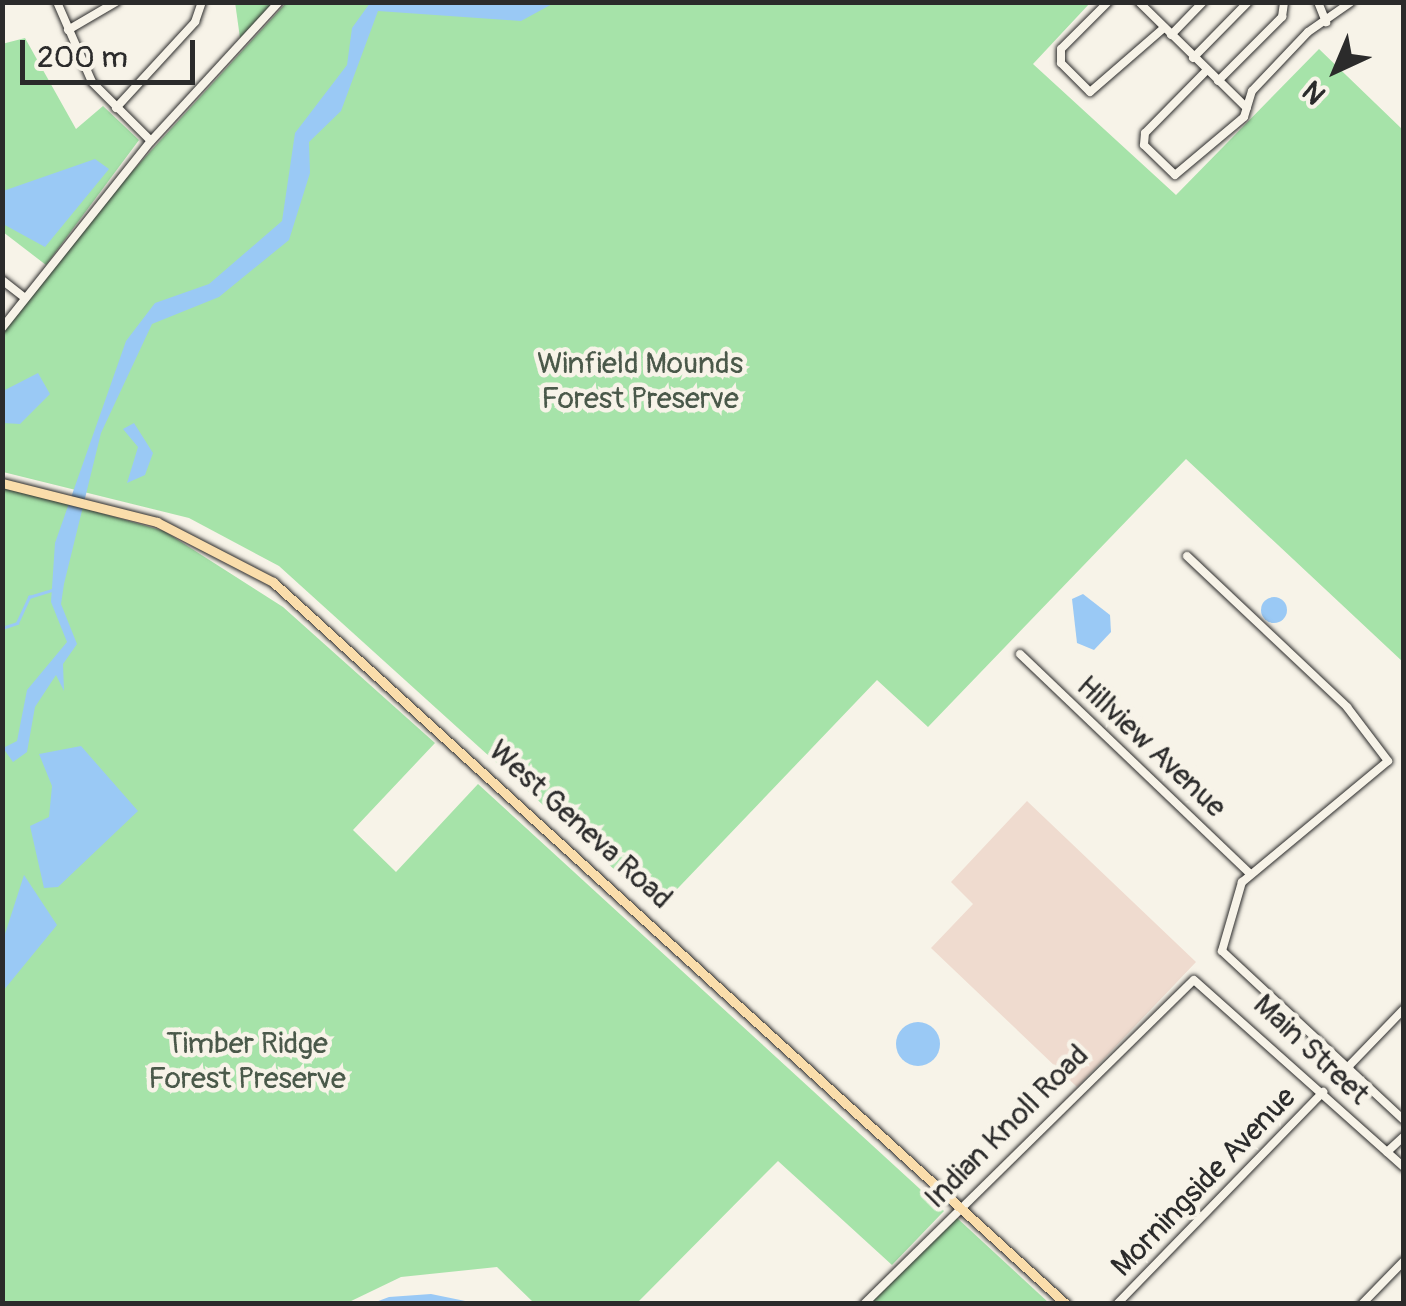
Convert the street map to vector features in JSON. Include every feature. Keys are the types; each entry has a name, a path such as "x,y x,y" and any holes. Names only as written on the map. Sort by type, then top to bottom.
{"main road":[{"name":"West Geneva Road","path":"2,482 174,528 273,582 1066,1304"}],"street":[{"path":"57,2 68,30 116,108 151,142"},
{"path":"68,30 116,2"},
{"path":"116,108 196,22 202,2"},
{"path":"2,328 151,142 279,2"},
{"path":"1108,2 1061,49 1061,62 1090,92 1203,2"},
{"path":"1139,2 1247,108"},
{"path":"1193,58 1248,2"},
{"path":"1218,81 1282,18 1284,2"},
{"path":"1318,2 1326,22"},
{"path":"1206,71 1144,133 1144,145 1175,175 1184,176 1247,108 1252,91 1351,4"},
{"path":"2,280 25,298"},
{"path":"1187,556 1347,708 1388,761 1250,874"},
{"name":"Hillview Avenue","path":"1020,654 1250,874"},
{"name":"Main Street","path":"1250,874 1231,902 1222,951 1404,1120"},
{"name":"Indian Knoll Road","path":"864,1304 1184,984"},
{"name":"Main Street","path":"1184,984 1210,986 1404,1167"},
{"path":"1348,1068 1404,1009"},
{"name":"Morningside Avenue","path":"1117,1304 1323,1092"},
{"path":"1388,1152 1404,1136"},
{"path":"1362,1304 1404,1261"}],"shaded area":[{"path":"1027,801 1196,962 1077,1087 931,948 973,904 951,882"}],"green space":[{"path":"235,2 274,3 240,38"},
{"name":"Winfield Mounds Forest Preserve","path":"286,3 1090,3 1033,64 1176,195 1319,49 1403,130 1403,662 1186,459 928,727 877,680 658,909 279,566 189,518 3,472 2,333 117,188"},
{"path":"25,38 76,129 103,106 139,140 46,265 3,232 2,44"},
{"name":"Timber Ridge Forest Preserve","path":"2,485 164,531 283,607 435,743 353,830 396,872 478,784 944,1211 892,1265 778,1161 637,1303 534,1303 497,1267 401,1277 347,1303 3,1303"},
{"path":"956,1217 1049,1303 870,1304"}],"water":[{"path":"370,3 554,3 521,21 378,11 341,111 309,142 310,173 289,240 219,297 152,324 101,433 64,584 61,604 77,644 63,664 64,691 56,675 35,707 27,752 13,762 3,748 17,741 27,690 67,642 51,602 55,543 126,341 155,303 209,284 282,221 295,133 347,65 352,28"},
{"path":"95,159 109,169 45,247 3,224 3,191"},
{"path":"38,373 50,394 20,424 3,423 3,391"},
{"path":"134,423 153,453 145,475 127,483 138,447 123,429"},
{"path":"1083,594 1110,615 1111,632 1094,650 1077,643 1072,599"},
{"path":"1274,597 1283,601 1287,610 1283,619 1274,623 1265,619 1261,610 1265,601"},
{"path":"81,746 138,811 58,887 44,888 30,826 49,817 52,786 39,754"},
{"path":"24,875 57,925 3,991 5,934"},
{"path":"918,1022 934,1028 940,1044 934,1060 918,1066 902,1060 896,1044 902,1028"},
{"path":"431,1294 475,1303 373,1303 389,1297"}],"waterway":[{"path":"2,628 17,623 29,597 52,590"}]}
